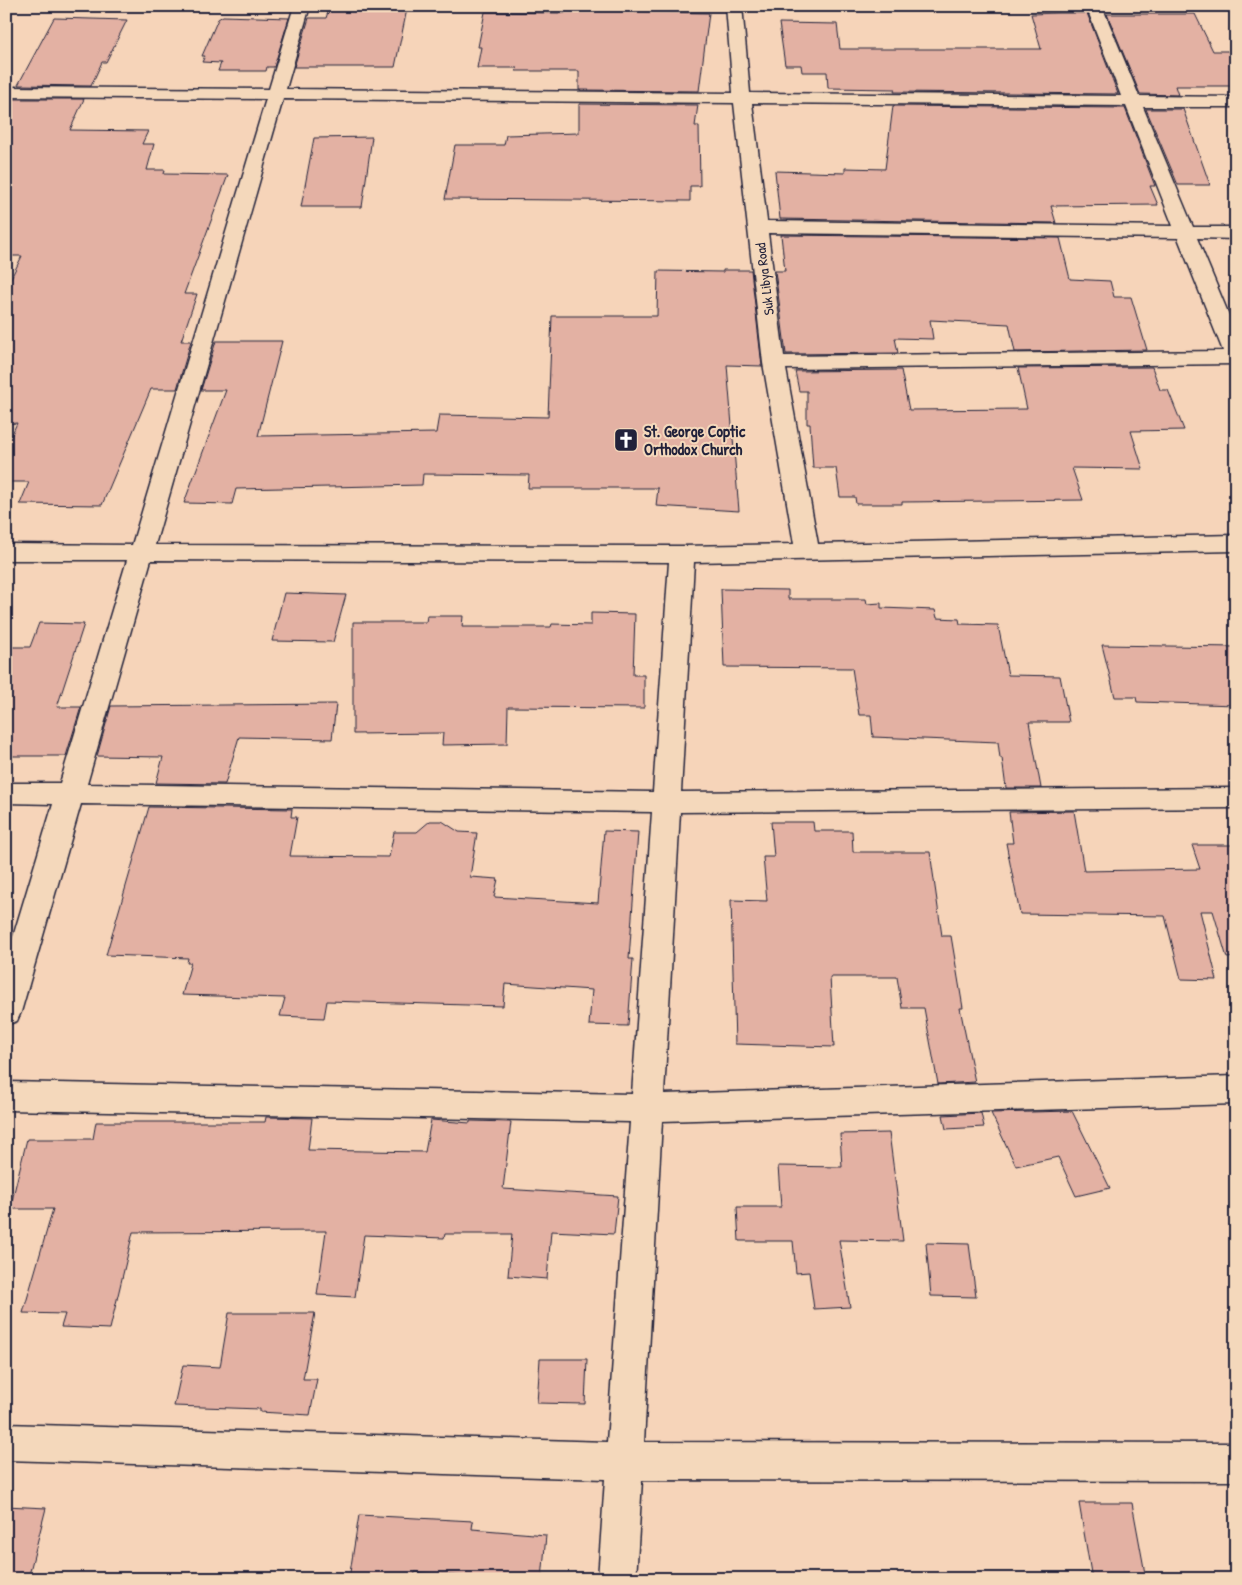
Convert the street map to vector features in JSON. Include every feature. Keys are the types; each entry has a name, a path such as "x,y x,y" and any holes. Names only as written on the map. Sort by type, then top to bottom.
{"street":[{"path":"6,1012 302,6"},
{"name":"Suk Libya Road","path":"734,6 742,97 774,363 807,550"},
{"path":"774,363 1236,357 1094,6"},
{"path":"6,92 1236,102"},
{"path":"757,227 1236,233"},
{"path":"6,552 682,554 807,550 1236,543"},
{"path":"617,1579 682,554"},
{"path":"6,793 666,802 1236,798"},
{"path":"6,1096 646,1108 1236,1090"},
{"path":"6,1442 624,1461 1236,1462"}],"building":[{"path":"345,8 407,9 395,67 294,67 309,18 326,18 329,9 344,10"},
{"path":"565,10 709,13 699,91 579,90 579,71 516,71 517,68 477,68 481,47 478,47 485,12 565,13"},
{"path":"1087,13 1118,94 894,92 895,89 828,88 827,72 802,72 801,65 785,65 779,23 837,24 840,49 1041,49 1031,14"},
{"path":"1107,14 1195,14 1213,51 1228,51 1236,68 1236,86 1175,86 1178,95 1140,94"},
{"path":"223,16 289,18 274,67 267,67 266,71 218,71 221,63 202,62 205,56 202,56 218,19"},
{"path":"54,18 127,20 106,62 102,62 91,86 18,85"},
{"path":"11,99 84,99 70,130 148,131 142,144 154,144 147,170 165,170 164,174 228,175 184,294 197,294 181,341 191,341 177,389 151,389 102,505 20,504 29,482 6,482 6,447 17,423 6,424 6,288 22,256 6,256 6,107"},
{"path":"579,104 698,105 695,126 699,126 700,186 690,186 690,201 445,199 455,145 504,145 506,135 579,133"},
{"path":"893,106 1125,108 1155,186 1150,186 1158,205 1051,206 1056,223 780,219 775,171 845,173 845,168 885,169"},
{"path":"1146,109 1183,109 1210,185 1178,185"},
{"path":"372,137 362,207 301,207 314,138"},
{"path":"781,235 1060,238 1070,279 1110,281 1114,297 1131,297 1147,350 1015,352 1009,324 930,320 933,339 895,338 898,353 786,354 775,271 785,271"},
{"path":"723,270 751,270 762,366 727,365 739,511 656,506 658,488 528,488 529,475 423,474 422,485 236,489 232,504 184,503 226,390 201,390 216,341 282,341 258,436 436,433 439,415 548,417 552,316 657,316 658,271 723,272"},
{"path":"1152,367 1160,390 1168,390 1184,430 1131,431 1143,469 1072,468 1083,500 902,502 902,504 856,504 855,497 840,497 836,468 813,468 810,424 807,424 807,391 799,391 795,371 901,370 909,410 1027,409 1018,368"},
{"path":"721,589 788,590 788,599 866,599 867,604 881,603 881,608 935,610 937,618 959,619 960,624 998,625 1008,675 1060,676 1069,722 1029,722 1041,788 1006,788 998,742 873,737 871,715 859,715 852,668 724,667"},
{"path":"284,593 346,595 333,642 272,641"},
{"path":"591,613 635,614 633,675 644,675 644,708 508,707 507,744 442,745 443,733 353,734 353,622 426,622 427,616 463,616 462,627 551,627 552,624 591,625"},
{"path":"39,623 84,624 57,707 81,707 66,756 6,756 6,647 30,647"},
{"path":"1102,645 1236,647 1236,705 1137,702 1136,697 1115,697"},
{"path":"336,704 332,739 239,737 225,784 156,783 163,757 97,756 111,706"},
{"path":"149,807 292,809 291,817 297,817 290,856 389,857 394,832 417,832 430,821 442,821 459,832 477,833 470,877 498,879 494,897 598,903 604,831 638,832 629,959 633,959 628,1026 589,1025 592,990 505,984 503,1006 327,1001 324,1018 280,1016 285,998 182,995 191,963 187,963 188,958 106,955"},
{"path":"1074,811 1084,871 1200,869 1192,845 1236,845 1236,957 1227,958 1213,911 1200,911 1217,980 1181,979 1165,916 1020,914 1006,843 1013,843 1009,812"},
{"path":"771,822 813,822 814,831 852,831 853,852 930,852 942,936 951,936 963,1008 960,1008 975,1082 938,1084 924,1008 902,1008 897,977 830,977 834,1047 735,1044 731,900 767,901 763,857 774,857"},
{"path":"1072,1111 1110,1188 1076,1196 1058,1157 1016,1166 991,1113"},
{"path":"981,1113 984,1127 946,1129 943,1115"},
{"path":"266,1117 312,1118 308,1150 425,1152 431,1120 470,1123 470,1121 511,1122 503,1189 618,1196 614,1234 551,1231 547,1279 508,1276 512,1234 445,1234 444,1238 364,1235 355,1297 317,1295 326,1231 133,1232 110,1329 61,1327 65,1314 23,1313 53,1209 10,1209 27,1139 93,1139 96,1122 265,1122"},
{"path":"889,1133 903,1241 839,1240 850,1307 814,1309 809,1272 796,1273 793,1241 739,1241 737,1207 781,1207 778,1166 842,1167 840,1134"},
{"path":"926,1243 969,1244 976,1297 931,1296"},
{"path":"229,1313 315,1313 303,1379 317,1379 310,1415 260,1412 260,1409 174,1406 183,1365 220,1367"},
{"path":"540,1359 587,1359 585,1404 537,1403"},
{"path":"1079,1503 1132,1503 1146,1579 1092,1579"},
{"path":"6,1506 46,1508 28,1579 6,1579"},
{"path":"359,1515 473,1521 472,1529 546,1535 542,1579 493,1579 415,1572 414,1579 349,1579"}],"place":[{"name":"St. George Coptic Orthodox Church","path":"626,440"}]}
